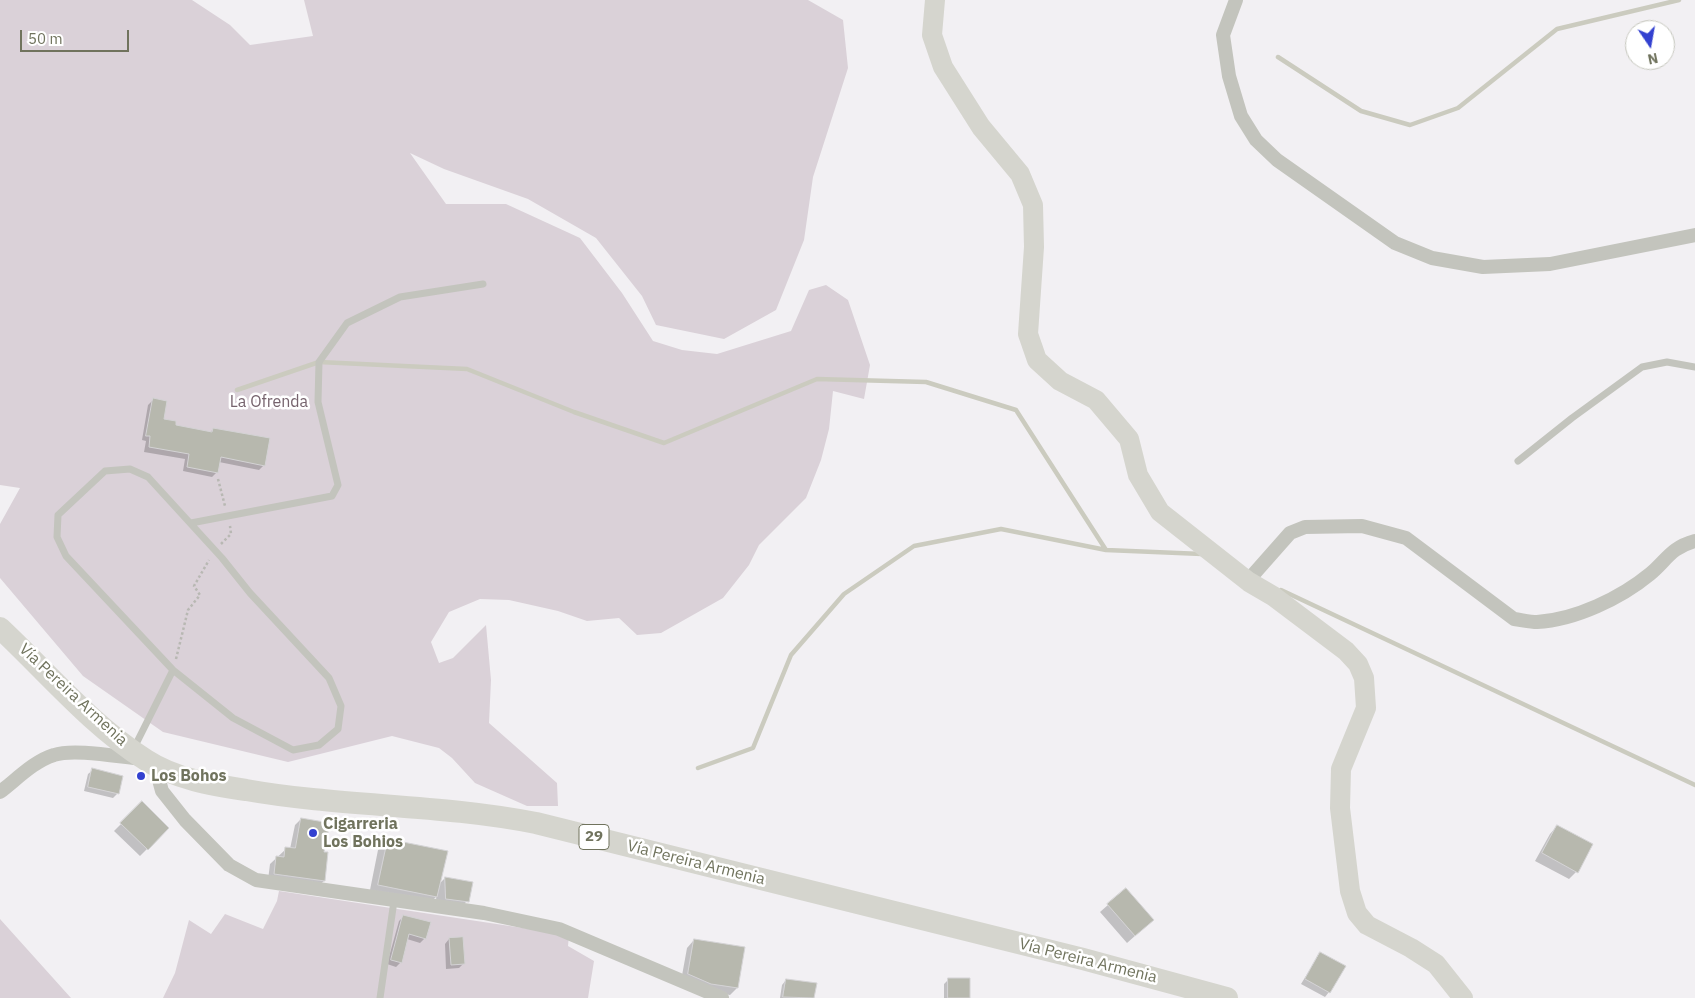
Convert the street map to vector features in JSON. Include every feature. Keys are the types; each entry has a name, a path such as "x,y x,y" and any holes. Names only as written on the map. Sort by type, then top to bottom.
{"main road":[{"name":"Vía Pereira Armenia","path":"0,628 104,728 147,759 210,784 271,794 477,814 536,823 1083,959 1227,998"}],"street":[{"path":"935,0 932,35 943,67 981,126 1020,174 1033,205 1034,247 1028,334 1037,360 1060,381 1096,400 1129,439 1138,475 1160,512 1249,582 1273,596 1346,651 1358,664 1364,678 1366,708 1341,769 1340,808 1350,891 1357,913 1368,925 1436,964 1462,998"},
{"path":"1236,0 1223,35 1228,76 1241,116 1256,140 1277,160 1338,201 1395,243 1432,258 1483,267 1550,264 1695,235"},
{"path":"1249,582 1252,576 1290,533 1305,527 1362,526 1406,538 1514,619 1536,622 1562,618 1610,601 1652,572 1669,553 1695,541"},
{"path":"0,792 33,767 53,755 73,752 147,759 159,780 162,791 184,820 230,865 256,880 484,913 559,929 722,998"}],"lane":[{"path":"191,523 332,496 338,485 318,402 319,362 347,323 400,297 483,284"},
{"path":"1518,461 1642,367 1667,362 1695,367"},
{"path":"130,469 148,476 191,523 250,593 329,678 341,706 338,729 319,745 293,750 233,718 173,670 66,556 57,537 58,515 105,471 130,469"},
{"path":"147,759 173,670"},
{"path":"380,998 394,901"}],"path":[{"path":"173,670 188,610 200,595 194,586 214,550 231,534 218,479"}],"green space":[{"name":"La Ofrenda","path":"0,0 192,0 230,25 250,45 313,36 304,0 808,0 843,20 848,68 813,177 804,240 776,310 724,339 656,325 642,296 596,238 528,199 444,169 410,153 446,204 506,204 580,238 622,293 653,341 682,350 717,354 791,331 809,290 826,285 848,300 870,365 864,399 833,391 829,429 821,460 806,498 759,545 749,565 723,598 661,633 637,635 619,618 587,621 558,611 509,600 480,599 449,612 431,642 439,663 453,658 486,625 491,680 489,723 557,783 558,806 527,806 475,783 452,758 439,748 392,736 288,762 163,732 83,676 0,578 0,524 20,488 0,485"},
{"path":"279,891 569,935 568,946 594,961 588,998 163,998 175,973 189,920 211,934 225,914 263,929 277,901"},
{"path":"0,919 71,998 0,998"}],"building":[{"path":"153,398 167,401 164,419 176,421 176,425 212,432 213,428 270,438 265,466 221,457 218,473 187,467 189,454 149,447 150,436 146,436"},
{"path":"92,768 123,776 119,794 88,787"},
{"path":"142,801 169,828 148,850 120,823"},
{"path":"301,818 330,823 324,852 328,852 325,881 274,874 276,856 284,857 285,847 295,848"},
{"path":"1557,825 1593,844 1578,873 1542,853"},
{"path":"388,839 448,851 437,897 378,885"},
{"path":"445,877 473,882 469,902 446,899"},
{"path":"1126,888 1154,920 1135,936 1107,904"},
{"path":"403,915 431,922 426,939 409,934 402,963 391,960"},
{"path":"463,937 465,964 451,965 449,938"},
{"path":"694,939 745,947 738,988 711,984 688,974"},
{"path":"1320,952 1346,966 1330,993 1305,979"},
{"path":"948,978 970,978 970,998 948,998"},
{"path":"786,979 817,983 814,998 783,997"}],"waterway":[{"path":"1278,57 1361,111 1410,125 1458,108 1557,29 1679,0"},
{"path":"237,390 319,362 467,369 574,412 664,443 817,379 926,382 1016,410 1106,550"},
{"path":"698,768 753,748 791,655 844,594 914,546 1001,529 1106,550 1202,554"},
{"path":"1281,590 1695,785"}],"place":[{"name":"Los Bohos","path":"141,776"},
{"name":"Cigarreria Los Bohios","path":"313,833"}]}
